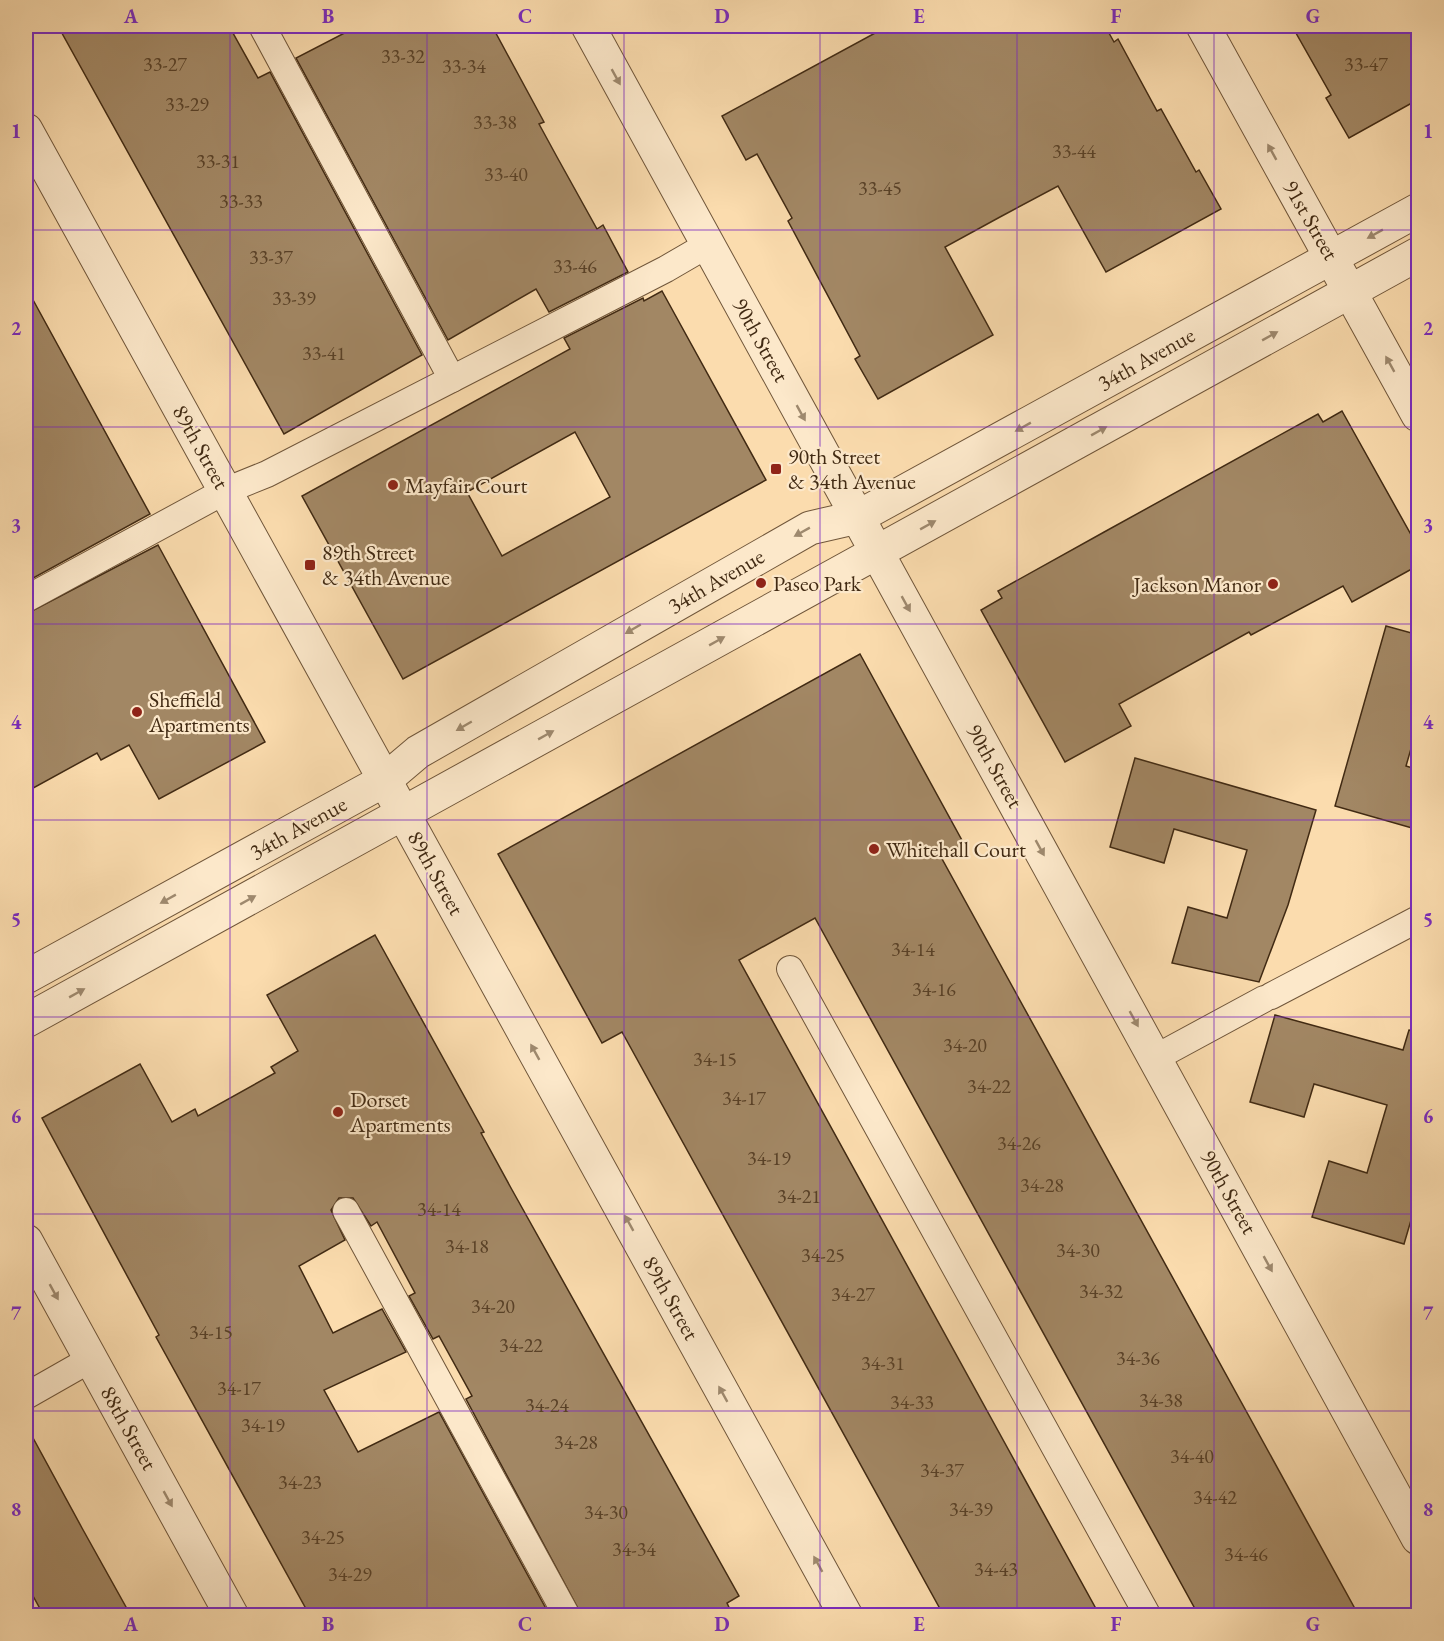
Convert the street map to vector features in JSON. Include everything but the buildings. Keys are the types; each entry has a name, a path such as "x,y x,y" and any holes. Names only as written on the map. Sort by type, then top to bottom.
{"street":[{"name":"90th Street","path":"588,26 1419,1538"},
{"name":"91st Street","path":"1203,26 1419,415"},
{"name":"89th Street","path":"26,130 846,1616"},
{"name":"34th Avenue","path":"26,977 385,780 418,752 810,528 858,517 1419,210"},
{"name":"34th Avenue","path":"26,1021 1419,254"},
{"name":"88th Street","path":"26,1240 232,1616"}],"lane":[{"path":"262,26 452,379"},
{"path":"26,599 225,491 267,474 666,269 708,244"},
{"path":"1155,1058 1419,919"},
{"path":"790,969 1148,1616"},
{"path":"346,1211 567,1616"},
{"path":"26,1396 91,1359"}],"place":[{"name":"90th Street & 34th Avenue","path":"776,469"},
{"name":"Mayfair Court","path":"393,485"},
{"name":"89th Street & 34th Avenue","path":"310,565"},
{"name":"Paseo Park","path":"761,583"},
{"name":"Jackson Manor","path":"1273,584"},
{"name":"Sheffield Apartments","path":"137,712"},
{"name":"Whitehall Court","path":"874,849"},
{"name":"Dorset Apartments","path":"338,1112"}]}
